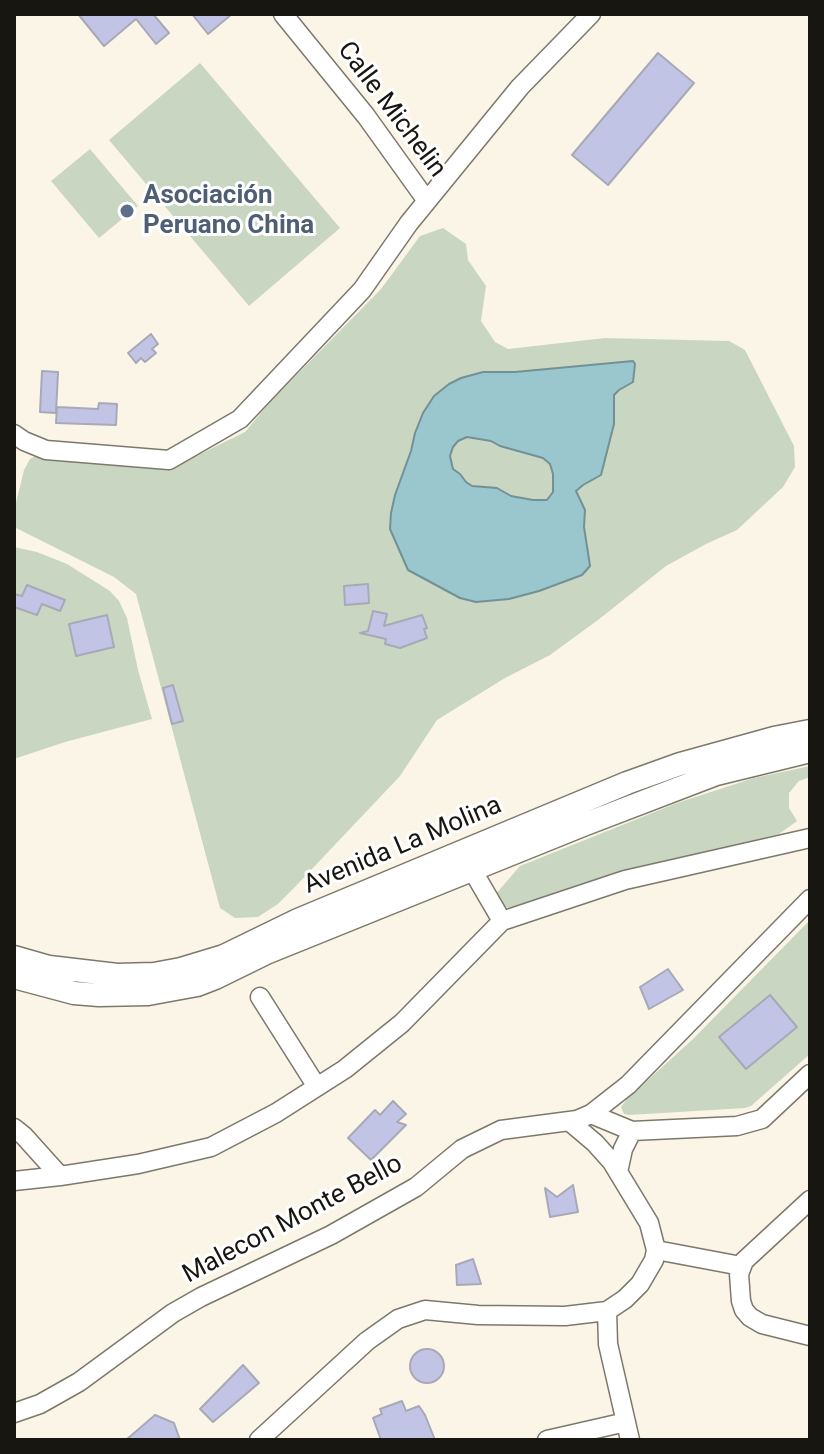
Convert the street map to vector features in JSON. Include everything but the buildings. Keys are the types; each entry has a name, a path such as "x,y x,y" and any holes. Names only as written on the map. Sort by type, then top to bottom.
{"main road":[{"name":"Avenida La Molina","path":"14,977 74,993 121,995 167,992 215,978 627,783 680,764 810,731"},
{"name":"Avenida La Molina","path":"14,957 49,967 117,975 154,974 181,969 224,956 298,920 469,860 583,825 716,774 810,751"}],"street":[{"name":"Calle Michelin","path":"283,14 366,116 427,201"},
{"path":"14,434 46,450 169,460 240,419 362,290 409,223 520,87 591,14"},
{"path":"14,1181 138,1164 211,1147 276,1113 345,1069 402,1023 502,921 625,880 808,840"},
{"path":"469,860 502,921"},
{"name":"Malecon Monte Bello","path":"14,1413 40,1404 79,1382 187,1305 331,1235 416,1187 462,1149 501,1130 577,1120 591,1114 628,1085 810,899"},
{"path":"260,997 317,1087"},
{"path":"591,1114 632,1131 737,1126 762,1119 810,1074"},
{"path":"259,1440 367,1341 398,1319 425,1310 478,1315 565,1316 607,1311 640,1284 654,1260 656,1250 649,1223 618,1172 595,1143 569,1121"},
{"path":"14,1128 60,1176"},
{"path":"618,1172 623,1149 632,1131"},
{"path":"810,1200 752,1252 739,1274 741,1301 750,1317 762,1324 810,1336"},
{"path":"656,1250 741,1266"},
{"path":"547,1440 628,1431 608,1344 607,1311"}],"green space":[{"path":"200,63 340,228 249,306 109,140"},
{"path":"90,149 138,206 99,238 51,181"},
{"path":"443,228 466,244 468,260 486,286 481,321 495,342 508,349 605,338 729,341 745,350 794,446 795,467 783,487 737,530 666,566 550,655 505,678 437,720 400,776 278,904 258,917 235,918 220,908 136,594 114,577 14,527 14,511 24,470 30,459 39,454 123,464 182,463 245,432 270,402 381,289 420,236"},
{"path":"14,547 67,564 110,591 119,601 127,618 152,719 14,759"},
{"path":"810,766 810,777 799,781 789,793 789,808 797,821 779,834 623,874 511,907 502,908 494,896 520,866 677,803 754,778"},
{"path":"810,920 810,1054 745,1108 624,1114 621,1107 627,1099 693,1039"}],"water":[{"path":"633,361 635,364 633,382 614,395 614,424 601,475 576,491 585,510 584,527 590,566 582,575 539,591 509,599 476,602 460,598 408,570 390,529 391,513 415,433 434,396 461,378 483,372","holes":["467,437 491,441 543,458 550,464 553,492 547,500 511,496 497,488 472,486 453,469 450,456 458,441"]}],"place":[{"name":"Asociación Peruano China","path":"127,211"}]}
